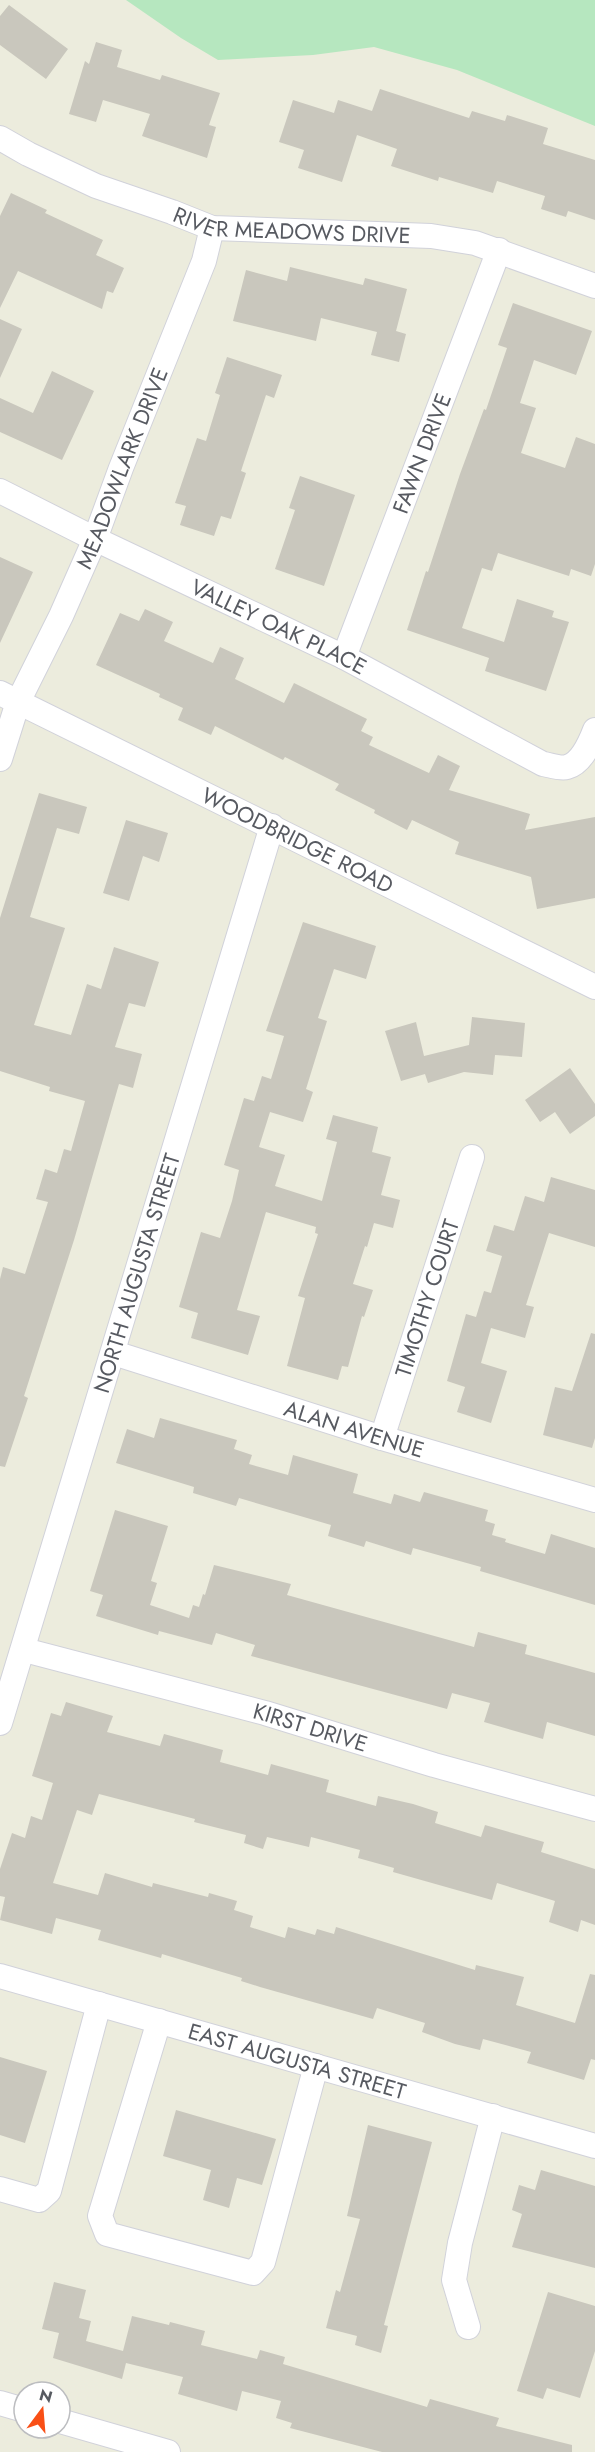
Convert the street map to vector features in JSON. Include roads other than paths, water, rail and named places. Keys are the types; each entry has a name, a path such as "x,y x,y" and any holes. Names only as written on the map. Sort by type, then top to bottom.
{"street":[{"name":"RIVER MEADOWS DRIVE","path":"0,138 96,186 212,228 430,236 475,243 499,250 595,286"},
{"name":"MEADOWLARK DRIVE","path":"0,759 9,697 61,616 95,539 204,261 212,228"},
{"name":"FAWN DRIVE","path":"344,657 499,250"},
{"name":"VALLEY OAK PLACE","path":"0,490 95,539 344,657 543,764 566,768 577,762 591,741 595,730"},
{"name":"WOODBRIDGE ROAD","path":"9,697 595,987"},
{"name":"NORTH AUGUSTA STREET","path":"0,1723 25,1647 272,826"},
{"name":"TIMOTHY COURT","path":"382,1438 464,1176 472,1157"},
{"name":"ALAN AVENUE","path":"114,1353 382,1438 595,1500"},
{"name":"KIRST DRIVE","path":"25,1647 32,1652 265,1713 434,1765 595,1809"},
{"name":"EAST AUGUSTA STREET","path":"0,1976 595,2146"},
{"path":"0,2189 39,2200 49,2191 99,2004"},
{"path":"159,2021 100,2216 107,2234 253,2273 263,2262 316,2066"},
{"path":"468,2327 454,2280 460,2244 493,2116"},
{"path":"72,2424 168,2452"}]}
